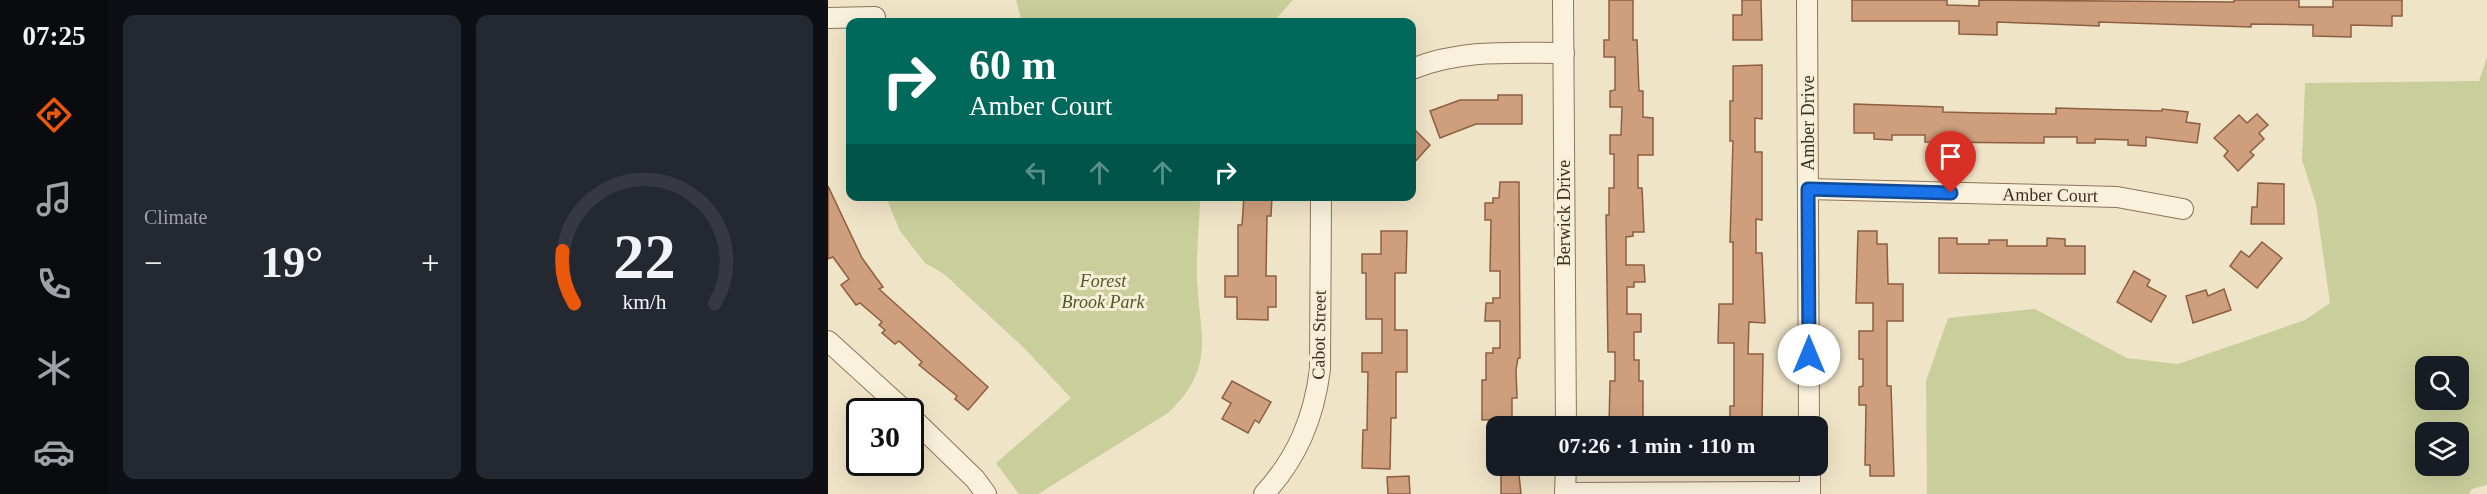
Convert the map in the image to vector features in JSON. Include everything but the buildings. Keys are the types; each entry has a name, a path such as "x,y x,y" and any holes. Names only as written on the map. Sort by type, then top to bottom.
{"street":[{"name":"Berwick Drive","path":"1563,0 1566,416"},
{"name":"Amber Drive","path":"1807,0 1809,416"},
{"path":"828,18 874,17"},
{"path":"1416,68 1469,53 1564,53"},
{"name":"Amber Court","path":"1808,189 2117,197 2183,209"},
{"name":"Cabot Street","path":"1264,494 1278,479 1296,451 1308,427 1317,395 1320,369 1321,201"},
{"path":"828,340 891,398"},
{"path":"924,430 975,479 986,494"},
{"path":"1566,476 1565,493 1809,493 1810,476"}],"green space":[{"path":"1016,0 1293,0 1277,18 1021,18"},
{"path":"2487,57 2487,485 2472,489 2469,494 1927,494 1926,381 1948,318 2035,309 2127,358 2178,364 2305,320 2330,303 2316,204 2302,160 2305,83 2479,81"},
{"name":"Forest Brook Park","path":"888,201 1200,201 1197,266 1202,344 1195,378 1168,413 1038,494 1019,494 996,463 1071,398 1023,347 944,274 925,263 900,231"}],"route":[{"path":"1809,355 1808,189 1951,193"}]}
